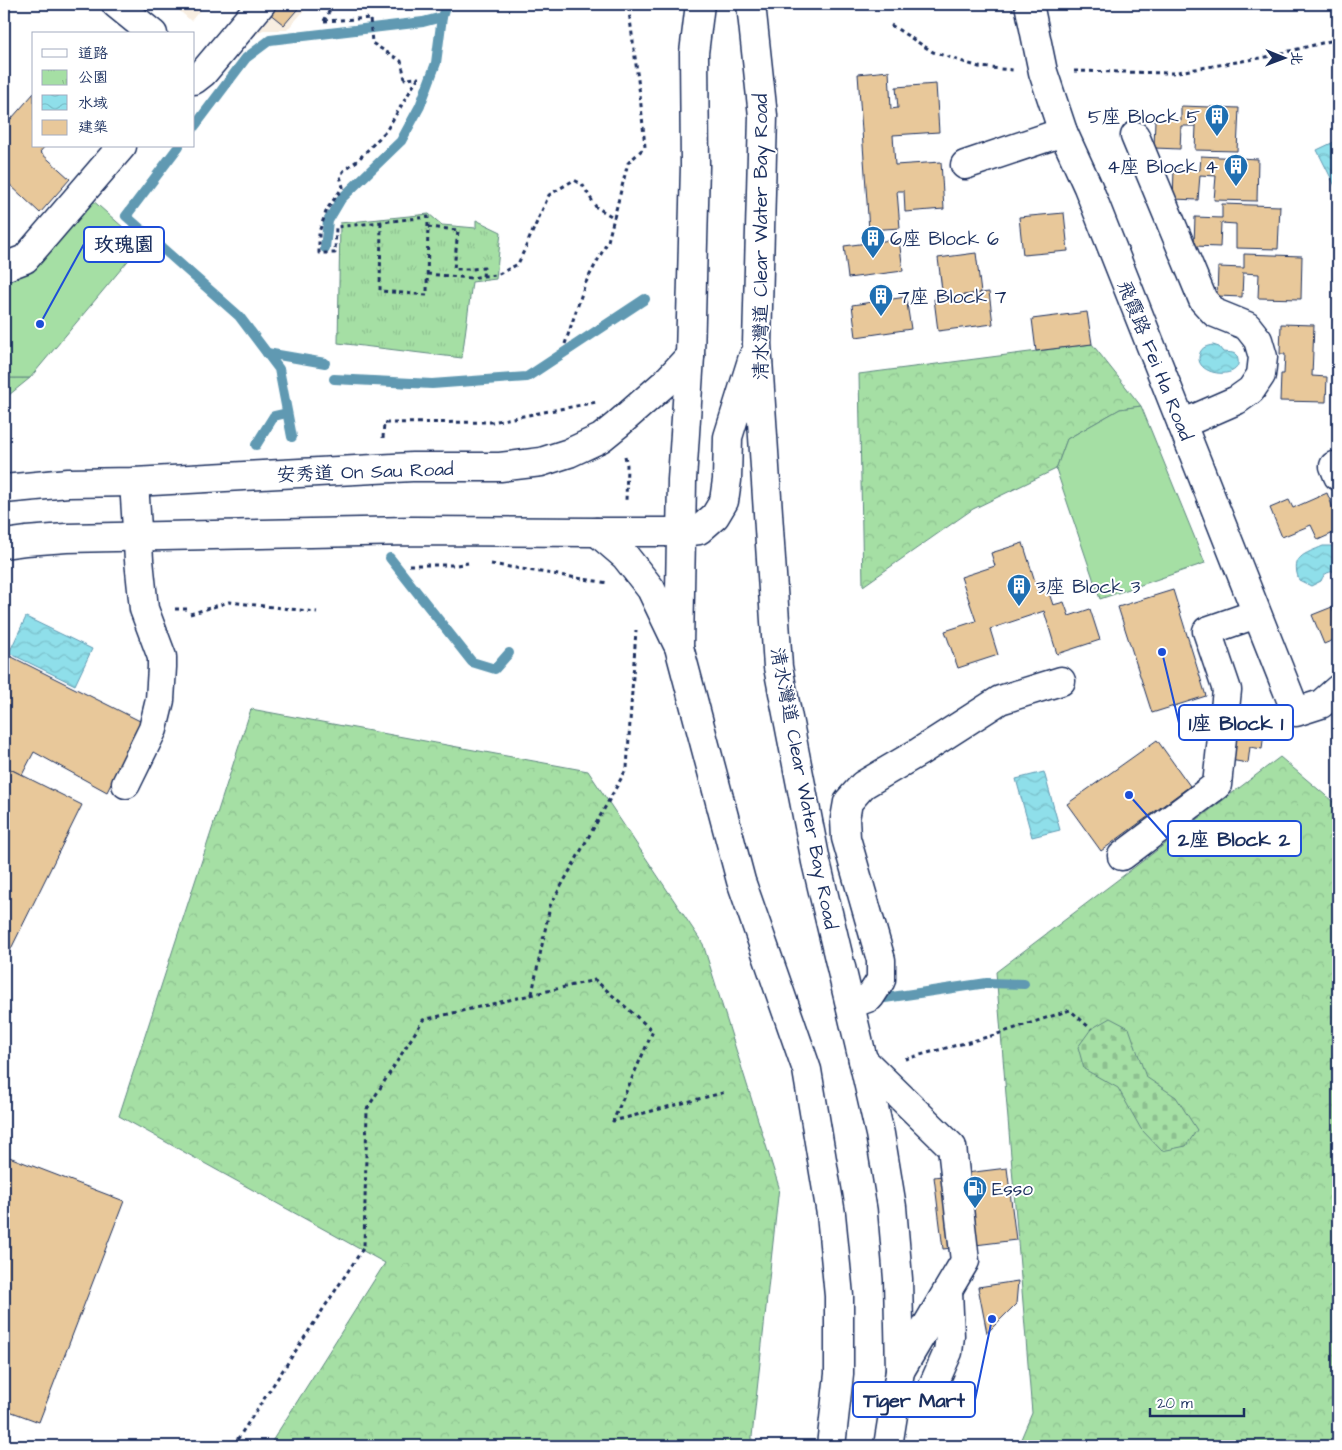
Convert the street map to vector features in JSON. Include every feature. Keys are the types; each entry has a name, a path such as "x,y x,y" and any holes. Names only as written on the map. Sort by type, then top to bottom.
{"main road":[{"path":"116,4 151,32"},
{"path":"197,73 261,4"},
{"path":"680,4 694,53"},
{"path":"678,647 682,480 690,356 695,166 694,53 700,4"},
{"name":"清水灣道 Clear Water Bay Road","path":"751,4 763,116 757,344 778,667 816,862 851,1004 880,1134 892,1207 898,1279 900,1371 888,1446"},
{"name":"飛霞路 Fei Ha Road","path":"1029,4 1043,72 1063,132 1088,187 1296,712 1321,704 1338,689"},
{"path":"965,164 1063,132"},
{"path":"1135,136 1204,300 1215,313 1247,326 1258,340 1263,357 1261,375 1251,390 1236,400 1182,424"},
{"path":"4,267 25,259 120,148"},
{"path":"4,544 26,540 66,538 412,531 682,532 699,530 715,516 724,502 727,480 728,437 757,344"},
{"name":"安秀道 On Sau Road","path":"4,489 68,483 134,482 412,467 500,467 542,462 569,453 601,438 666,383 690,356"},
{"path":"126,784 154,729 160,700 162,657 144,609 134,482"},
{"path":"597,532 624,556 651,589 678,647 741,881 807,1070 831,1214 839,1296 839,1374 831,1446"},
{"path":"1122,856 1217,784 1227,690 1206,631 1256,614"},
{"path":"851,1004 870,997 881,980 881,960 846,838 845,819 848,802 863,785 1000,700 1061,681"},
{"path":"864,1060 952,1147 965,1262 900,1371"},
{"path":"932,1388 948,1352 950,1336 948,1291"}],"path":[{"path":"333,4 324,21 370,18 372,42 401,61 405,79 418,78 386,131 357,161 344,169 340,176 343,186 327,209 319,232 319,253 335,253 336,227 381,222 428,218 427,295 380,291 381,222"},
{"path":"565,344 585,284 608,241 628,163 645,147 628,4"},
{"path":"891,25 932,52 979,67 1013,70"},
{"path":"1073,71 1172,73 1266,57 1338,39"},
{"path":"427,274 471,278 497,275 518,264 549,195 574,180 582,184 596,207 613,217"},
{"path":"428,227 458,230 454,269 472,270 484,268 483,276"},
{"path":"384,438 384,423 492,422 602,401"},
{"path":"618,425 627,466 625,532"},
{"path":"409,565 457,565 472,563"},
{"path":"489,563 609,584 613,589"},
{"path":"190,614 229,602 316,612"},
{"path":"532,994 550,906 627,768 636,630"},
{"path":"233,1446 364,1247 367,1109 423,1020 595,980 653,1031 613,1121 726,1092"},
{"path":"901,1060 991,1036 1070,1010 1091,1029"}],"shaded area":[{"path":"172,4 205,4 191,21"},
{"path":"265,4 310,4 287,30 263,30 232,50"}],"green space":[{"path":"90,198 142,244 30,378 4,378 4,269"},
{"path":"429,214 442,225 476,228 476,220 501,232 496,279 472,282 462,358 338,343 340,223"},
{"path":"1092,344 1141,406 1120,409 1067,439 1056,469 973,509 863,586 859,374"},
{"path":"4,378 30,378 4,399"},
{"path":"1141,406 1205,563 1100,599 1056,469 1067,439 1120,409"},
{"path":"251,709 588,771 703,944 779,1187 751,1446 269,1446 385,1263 119,1116"},
{"path":"1280,757 1338,806 1338,984 1332,1000 1338,1003 1338,1446 1018,1446 1032,1413 996,972"},
{"path":"1110,1018 1129,1028 1146,1077 1176,1097 1197,1130 1186,1146 1162,1151 1141,1129 1118,1088 1084,1069 1078,1047 1091,1029"}],"water":[{"path":"1338,140 1338,192 1317,150"},
{"path":"1213,345 1219,347 1223,352 1236,355 1238,360 1237,367 1232,371 1217,373 1203,367 1199,361 1200,353 1205,347"},
{"path":"1323,546 1332,546 1338,551 1338,570 1326,574 1321,581 1311,586 1299,580 1296,566 1305,554"},
{"path":"26,617 92,649 75,685 9,653"},
{"path":"1044,772 1060,830 1032,837 1016,779"}],"building":[{"path":"269,4 302,4 284,25 264,9"},
{"path":"889,71 891,109 898,108 896,87 936,84 939,132 893,135 895,165 941,162 944,209 905,212 904,191 897,191 900,228 869,230 858,74"},
{"path":"32,95 32,148 43,148 40,152 70,179 40,213 7,182 4,185 4,127"},
{"name":"5座 Block 5","path":"1181,106 1239,108 1237,151 1195,150 1196,126 1181,126 1180,149 1154,148 1155,119 1181,120"},
{"name":"4座 Block 4","path":"1201,156 1258,159 1257,201 1214,200 1216,176 1200,175 1198,200 1173,199 1174,169 1200,170"},
{"path":"1222,204 1280,206 1278,249 1236,248 1236,224 1221,223 1220,247 1194,246 1195,217 1222,218"},
{"path":"1064,213 1068,251 1023,255 1019,217"},
{"name":"6座 Block 6","path":"899,239 903,271 848,278 844,246"},
{"path":"976,253 981,293 943,298 938,258"},
{"path":"1244,254 1302,256 1301,299 1258,298 1259,274 1243,273 1242,297 1217,296 1218,267 1244,268"},
{"path":"989,292 993,324 938,331 934,299"},
{"name":"7座 Block 7","path":"906,297 911,329 856,337 852,305"},
{"path":"1087,312 1092,344 1036,351 1032,319"},
{"path":"1281,324 1314,325 1312,376 1327,377 1326,402 1280,401 1281,374 1284,374 1285,354 1280,354"},
{"path":"1327,493 1338,520 1338,531 1318,540 1311,525 1282,537 1270,508 1289,500 1293,508"},
{"name":"3座 Block 3","path":"1023,543 1038,591 1047,587 1053,605 1064,602 1069,616 1090,609 1100,640 1057,654 1044,611 990,629 998,655 958,668 945,631 976,621 961,577 995,566 991,553"},
{"path":"1173,590 1206,696 1152,713 1118,607"},
{"path":"1332,607 1335,615 1338,613 1338,638 1324,644 1312,615"},
{"path":"4,653 142,722 107,792 34,752 22,775 4,766"},
{"path":"1238,710 1254,712 1251,730 1264,732 1262,749 1250,747 1248,763 1230,760"},
{"path":"1157,740 1190,786 1101,851 1067,804"},
{"path":"4,766 82,805 4,963"},
{"path":"4,1155 124,1201 39,1422 4,1409"},
{"name":"Esso","path":"1007,1168 1016,1240 943,1249 934,1177"},
{"path":"1018,1281 1016,1304 987,1333 978,1287"}],"waterway":[{"path":"325,248 328,221 341,199 401,141 420,106 436,63 442,17 446,4"},
{"path":"195,126 246,58 270,40 423,22 442,17"},
{"path":"177,148 126,216 239,316 279,369 292,437"},
{"path":"334,379 432,384 527,377 645,299"},
{"path":"267,353 325,363"},
{"path":"256,445 274,416 287,413"},
{"path":"390,558 472,662 495,669 509,653"},
{"path":"878,999 987,983 1024,984"}],"place":[{"name":"5座 Block 5","path":"1217,137"},
{"name":"4座 Block 4","path":"1236,187"},
{"name":"6座 Block 6","path":"873,259"},
{"name":"7座 Block 7","path":"881,317"},
{"name":"玫瑰園","path":"40,324"},
{"name":"3座 Block 3","path":"1019,607"},
{"name":"1座 Block 1","path":"1162,652"},
{"name":"2座 Block 2","path":"1129,795"},
{"name":"Esso","path":"975,1209"},
{"name":"Tiger Mart","path":"992,1319"}]}
